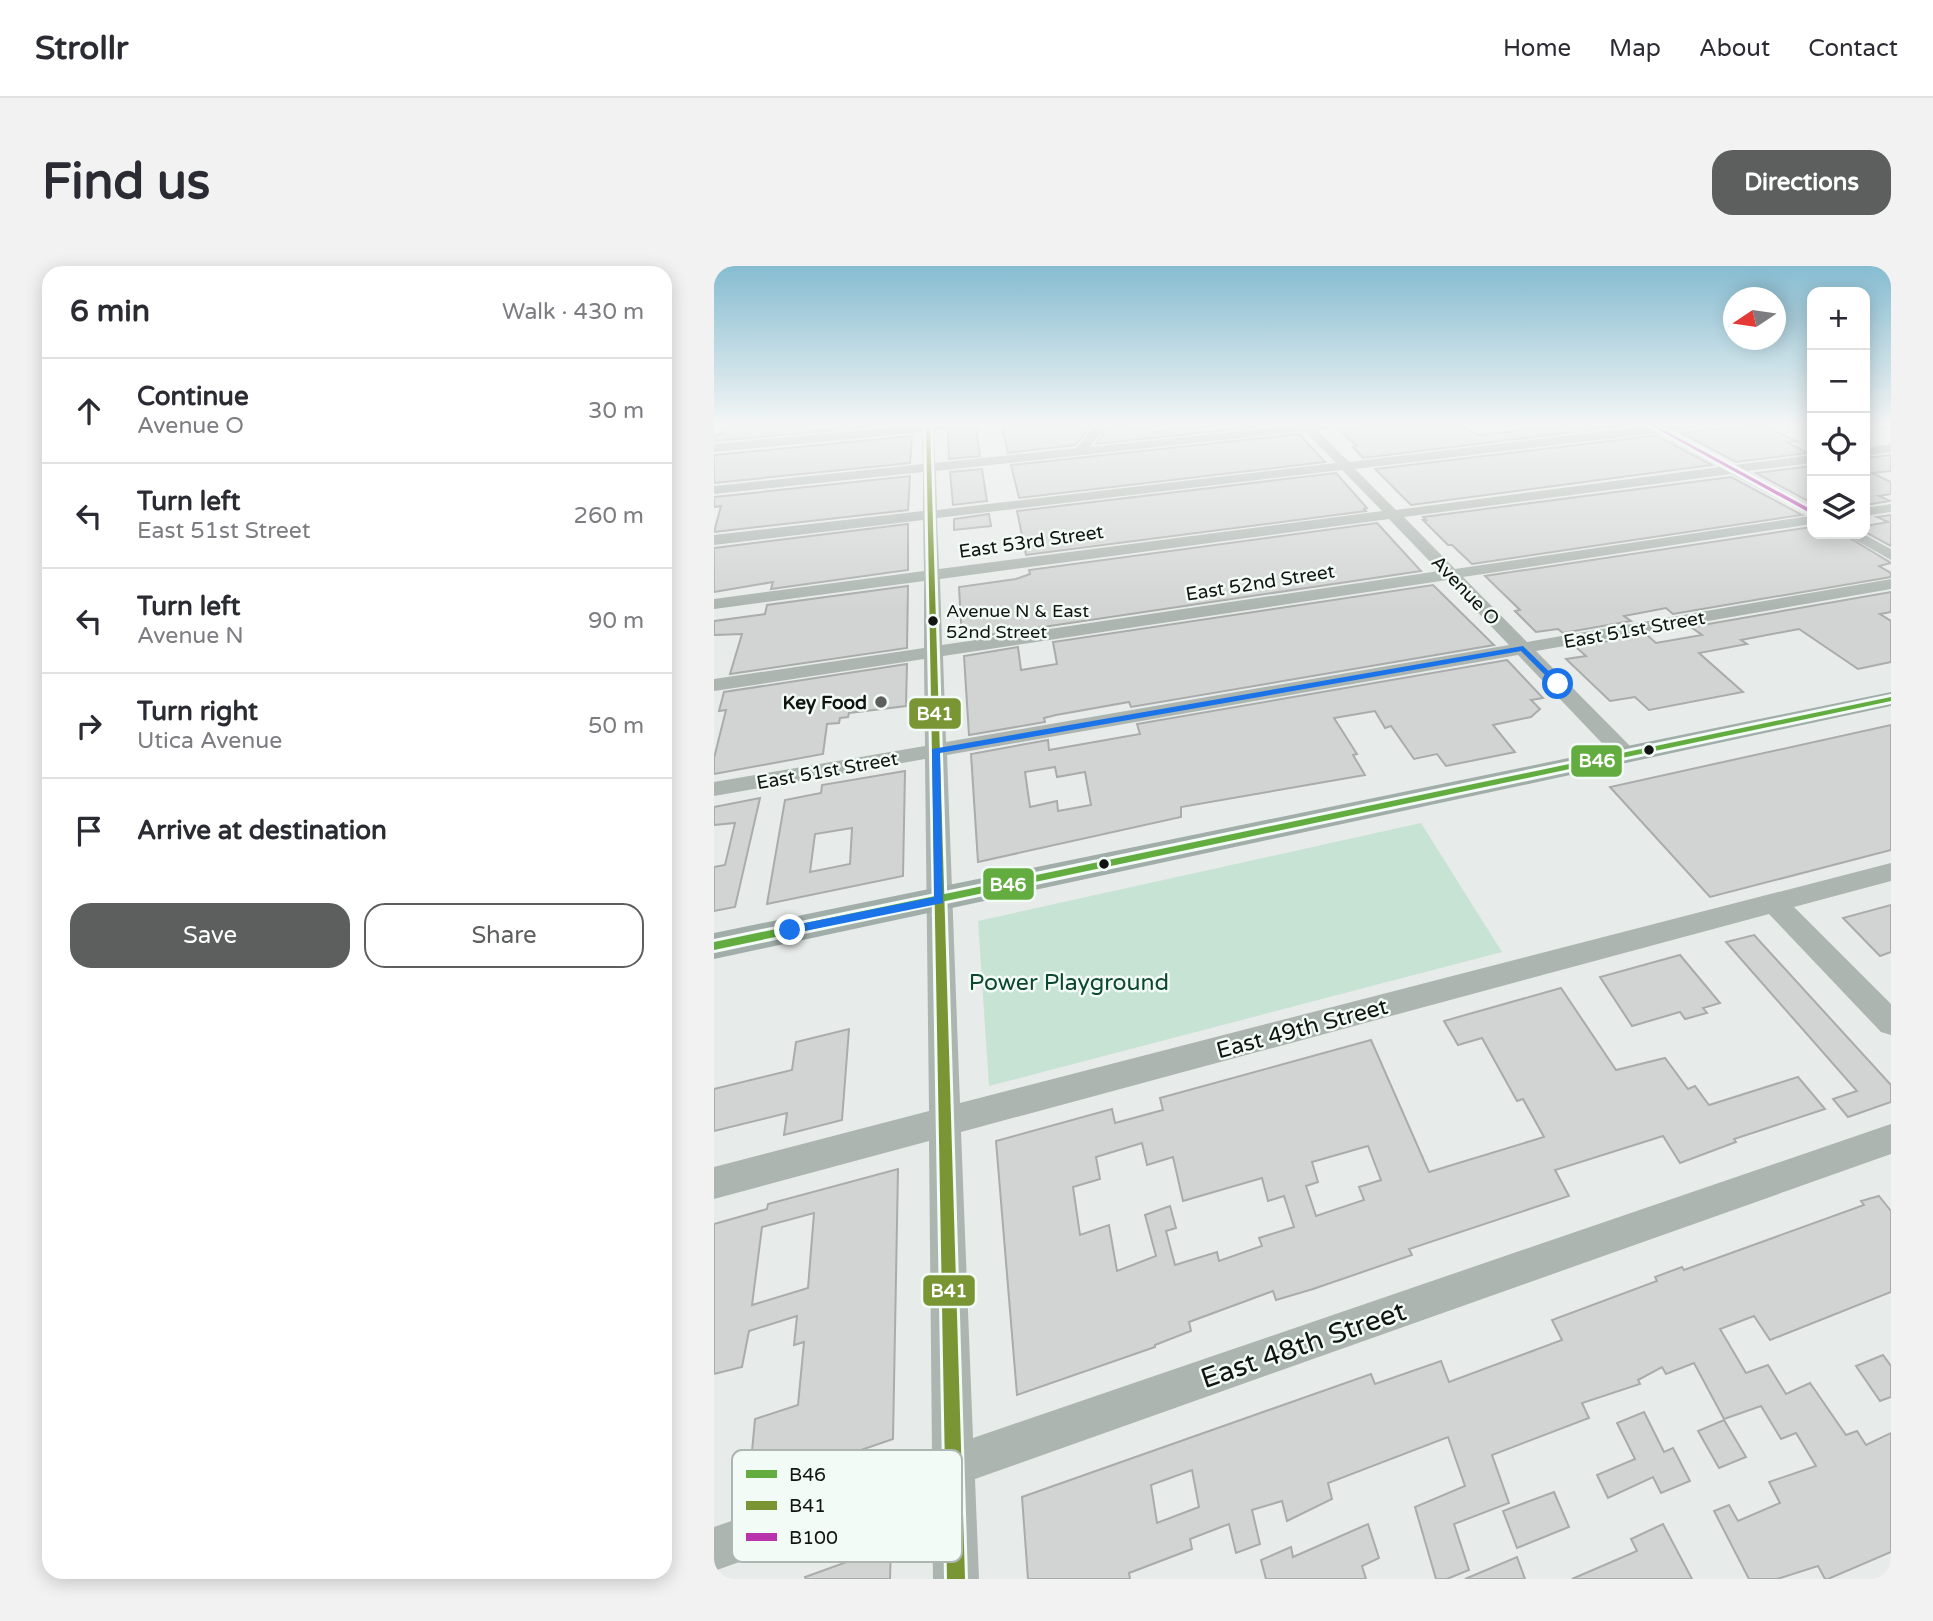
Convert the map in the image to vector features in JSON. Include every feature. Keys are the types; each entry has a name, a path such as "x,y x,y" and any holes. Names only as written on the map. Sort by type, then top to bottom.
{"main road":[{"path":"714,946 1891,699"}],"street":[{"path":"714,490 750,486"},
{"path":"929,486 953,1450"},
{"path":"714,540 1170,486"},
{"name":"Avenue O","path":"1366,486 1626,755"},
{"name":"East 53rd Street","path":"714,604 1602,486"},
{"path":"1765,486 1807,509"},
{"path":"1870,511 1891,508"},
{"name":"East 52nd Street","path":"714,685 1807,521"},
{"path":"1861,539 1891,555"},
{"name":"East 51st Street","path":"714,789 1891,584"},
{"name":"East 49th Street","path":"714,1183 1891,872"},
{"path":"1774,903 1891,1023"},
{"name":"East 48th Street","path":"962,1463 1891,1139"},
{"name":"East 48th Street","path":"714,1549 732,1543"}],"green space":[{"name":"Power Playground","path":"1421,823 1502,952 989,1086 978,921"}],"building":[{"path":"814,486 909,486 908,510 714,532 721,506 714,507 714,497"},
{"path":"951,486 985,486 987,501 953,505"},
{"path":"1016,486 1119,486 1019,498"},
{"path":"1225,486 1348,486 1367,508 1364,509 1366,511 1026,555 1017,511"},
{"path":"1392,486 1552,486 1411,505"},
{"path":"1660,486 1748,486 1802,515 1472,564 1452,545 1448,545 1423,517"},
{"path":"1781,486 1807,486 1807,500"},
{"path":"1870,486 1891,486 1891,494 1879,496 1890,501 1870,504"},
{"path":"989,514 991,526 954,530 954,519"},
{"path":"1891,515 1891,546 1870,535 1870,525 1888,522 1877,517"},
{"path":"1377,523 1421,571 962,639 959,587 1016,579 1030,574 1029,570"},
{"path":"908,524 908,570 771,589 773,582 714,592 714,548"},
{"path":"1807,528 1807,539 1851,539 1891,563 1879,566 1891,573 1891,577 1673,614 1666,608 1624,616 1631,621 1563,633 1558,629 1536,632 1515,611 1520,610 1485,576"},
{"path":"1433,585 1494,645 1131,707 1129,702 1056,715 1044,718 1045,722 969,735 964,656 1018,647 1021,670 1057,664 1053,642"},
{"path":"908,586 907,648 730,674 742,634 714,635 714,621 765,614 767,605"},
{"path":"1891,592 1891,612 1880,614 1891,621 1891,662 1858,669 1799,629 1741,640 1747,644 1699,653 1743,692 1649,710 1635,697 1610,701 1566,659 1586,656 1576,647 1646,634 1656,643 1702,635 1691,627"},
{"path":"1507,660 1543,698 1531,700 1540,709 1531,717 1493,725 1515,752 1446,766 1437,754 1414,759 1391,726 1385,728 1375,711 1334,718 1357,754 1353,755 1365,775 1181,807 1181,817 978,862 971,754 1048,740 1049,750 1140,734 1137,724","holes":["1055,767 1057,777 1085,772 1091,805 1058,811 1057,801 1030,807 1025,772"]},
{"path":"907,664 906,706 849,713 848,717 840,718 839,723 827,724 823,754 714,774 714,758 726,710 719,711 724,692"},
{"path":"1891,725 1891,850 1710,897 1610,787"},
{"path":"905,771 903,876 767,904 785,800 821,793 822,785","holes":["852,828 850,864 810,872 815,834"]},
{"path":"760,798 735,907 714,911 714,867 725,865 735,823 714,825 714,807"},
{"path":"1891,905 1891,952 1880,956 1843,918"},
{"path":"1754,935 1891,1085 1891,1102 1848,1117 1833,1099 1857,1091 1726,942"},
{"path":"1680,955 1720,1003 1703,1008 1707,1013 1685,1019 1680,1012 1632,1026 1600,977"},
{"path":"1561,988 1616,1070 1665,1058 1688,1089 1695,1086 1709,1105 1798,1077 1825,1109 1734,1139 1736,1142 1680,1163 1663,1136 1555,1170 1569,1196 1409,1249 1412,1255 1313,1289 1276,1300 1273,1291 1189,1322 1191,1331 1155,1347 1017,1395 996,1141 1112,1109 1115,1123 1163,1110 1160,1098 1371,1040 1429,1172 1544,1137 1523,1099 1517,1101 1482,1038 1458,1045 1444,1021","holes":["1142,1143 1147,1165 1173,1157 1183,1201 1262,1178 1268,1201 1284,1196 1294,1227 1259,1238 1262,1246 1219,1261 1217,1252 1175,1265 1166,1231 1176,1228 1170,1206 1145,1215 1156,1256 1117,1271 1109,1225 1080,1235 1073,1187 1100,1179 1096,1157","1368,1146 1381,1180 1359,1187 1364,1200 1316,1216 1306,1186 1318,1182 1312,1162"]},
{"path":"849,1029 842,1120 784,1135 787,1113 714,1131 714,1089 792,1070 796,1042"},
{"path":"898,1169 893,1439 861,1450 752,1450 755,1419 798,1405 804,1342 794,1345 797,1316 749,1331 742,1367 714,1374 714,1224 767,1209 768,1204","holes":["814,1213 808,1288 752,1305 762,1227"]},
{"path":"1879,1196 1891,1211 1891,1292 1770,1340 1754,1316 1720,1329 1746,1373 1768,1365 1786,1394 1810,1383 1846,1435 1857,1431 1866,1445 1891,1433 1891,1552 1828,1579 1825,1579 1818,1566 1777,1579 1749,1579 1714,1511 1729,1505 1738,1521 1780,1503 1769,1482 1816,1466 1796,1433 1781,1439 1761,1406 1724,1419 1694,1363 1666,1374 1662,1367 1638,1380 1640,1384 1582,1403 1589,1418 1492,1455 1509,1503 1454,1524 1469,1570 1447,1579 1436,1579 1415,1507 1465,1486 1448,1437 1328,1483 1332,1499 1287,1521 1282,1501 1252,1510 1260,1544 1236,1553 1229,1524 1190,1539 1192,1549 1129,1573 1130,1579 1028,1579 1022,1497 1371,1374 1375,1384 1441,1361 1449,1382 1562,1340 1552,1320 1657,1281 1655,1277 1682,1267 1684,1270 1864,1205 1861,1201","holes":["1192,1470 1199,1507 1157,1523 1151,1485"]},
{"path":"1883,1355 1891,1366 1891,1397 1880,1401 1856,1366"},
{"path":"1644,1412 1664,1452 1673,1448 1690,1481 1661,1493 1653,1477 1608,1498 1597,1475 1635,1459 1617,1423"},
{"path":"1724,1420 1746,1457 1719,1468 1698,1431"},
{"path":"1554,1492 1569,1527 1517,1548 1503,1511"},
{"path":"1368,1524 1379,1558 1362,1566 1366,1579 1266,1579 1261,1560 1291,1547 1293,1557"},
{"path":"1663,1524 1692,1579 1572,1579 1637,1551 1631,1539"},
{"path":"1517,1557 1525,1579 1465,1579"},
{"path":"847,1562 891,1562 890,1579 805,1577"}],"transit line":[{"name":"B41","path":"929,486 953,1450"},
{"name":"B100","path":"1765,486 1807,509"},
{"name":"B46","path":"714,946 1891,699"},
{"name":"B41","path":"956,1562 956,1579"}],"place":[{"name":"Avenue N & East 52nd Street","path":"933,621"},
{"name":"Key Food","path":"881,702"}],"route":[{"path":"790,930 939,900 936,751 1523,648 1558,684"}]}
